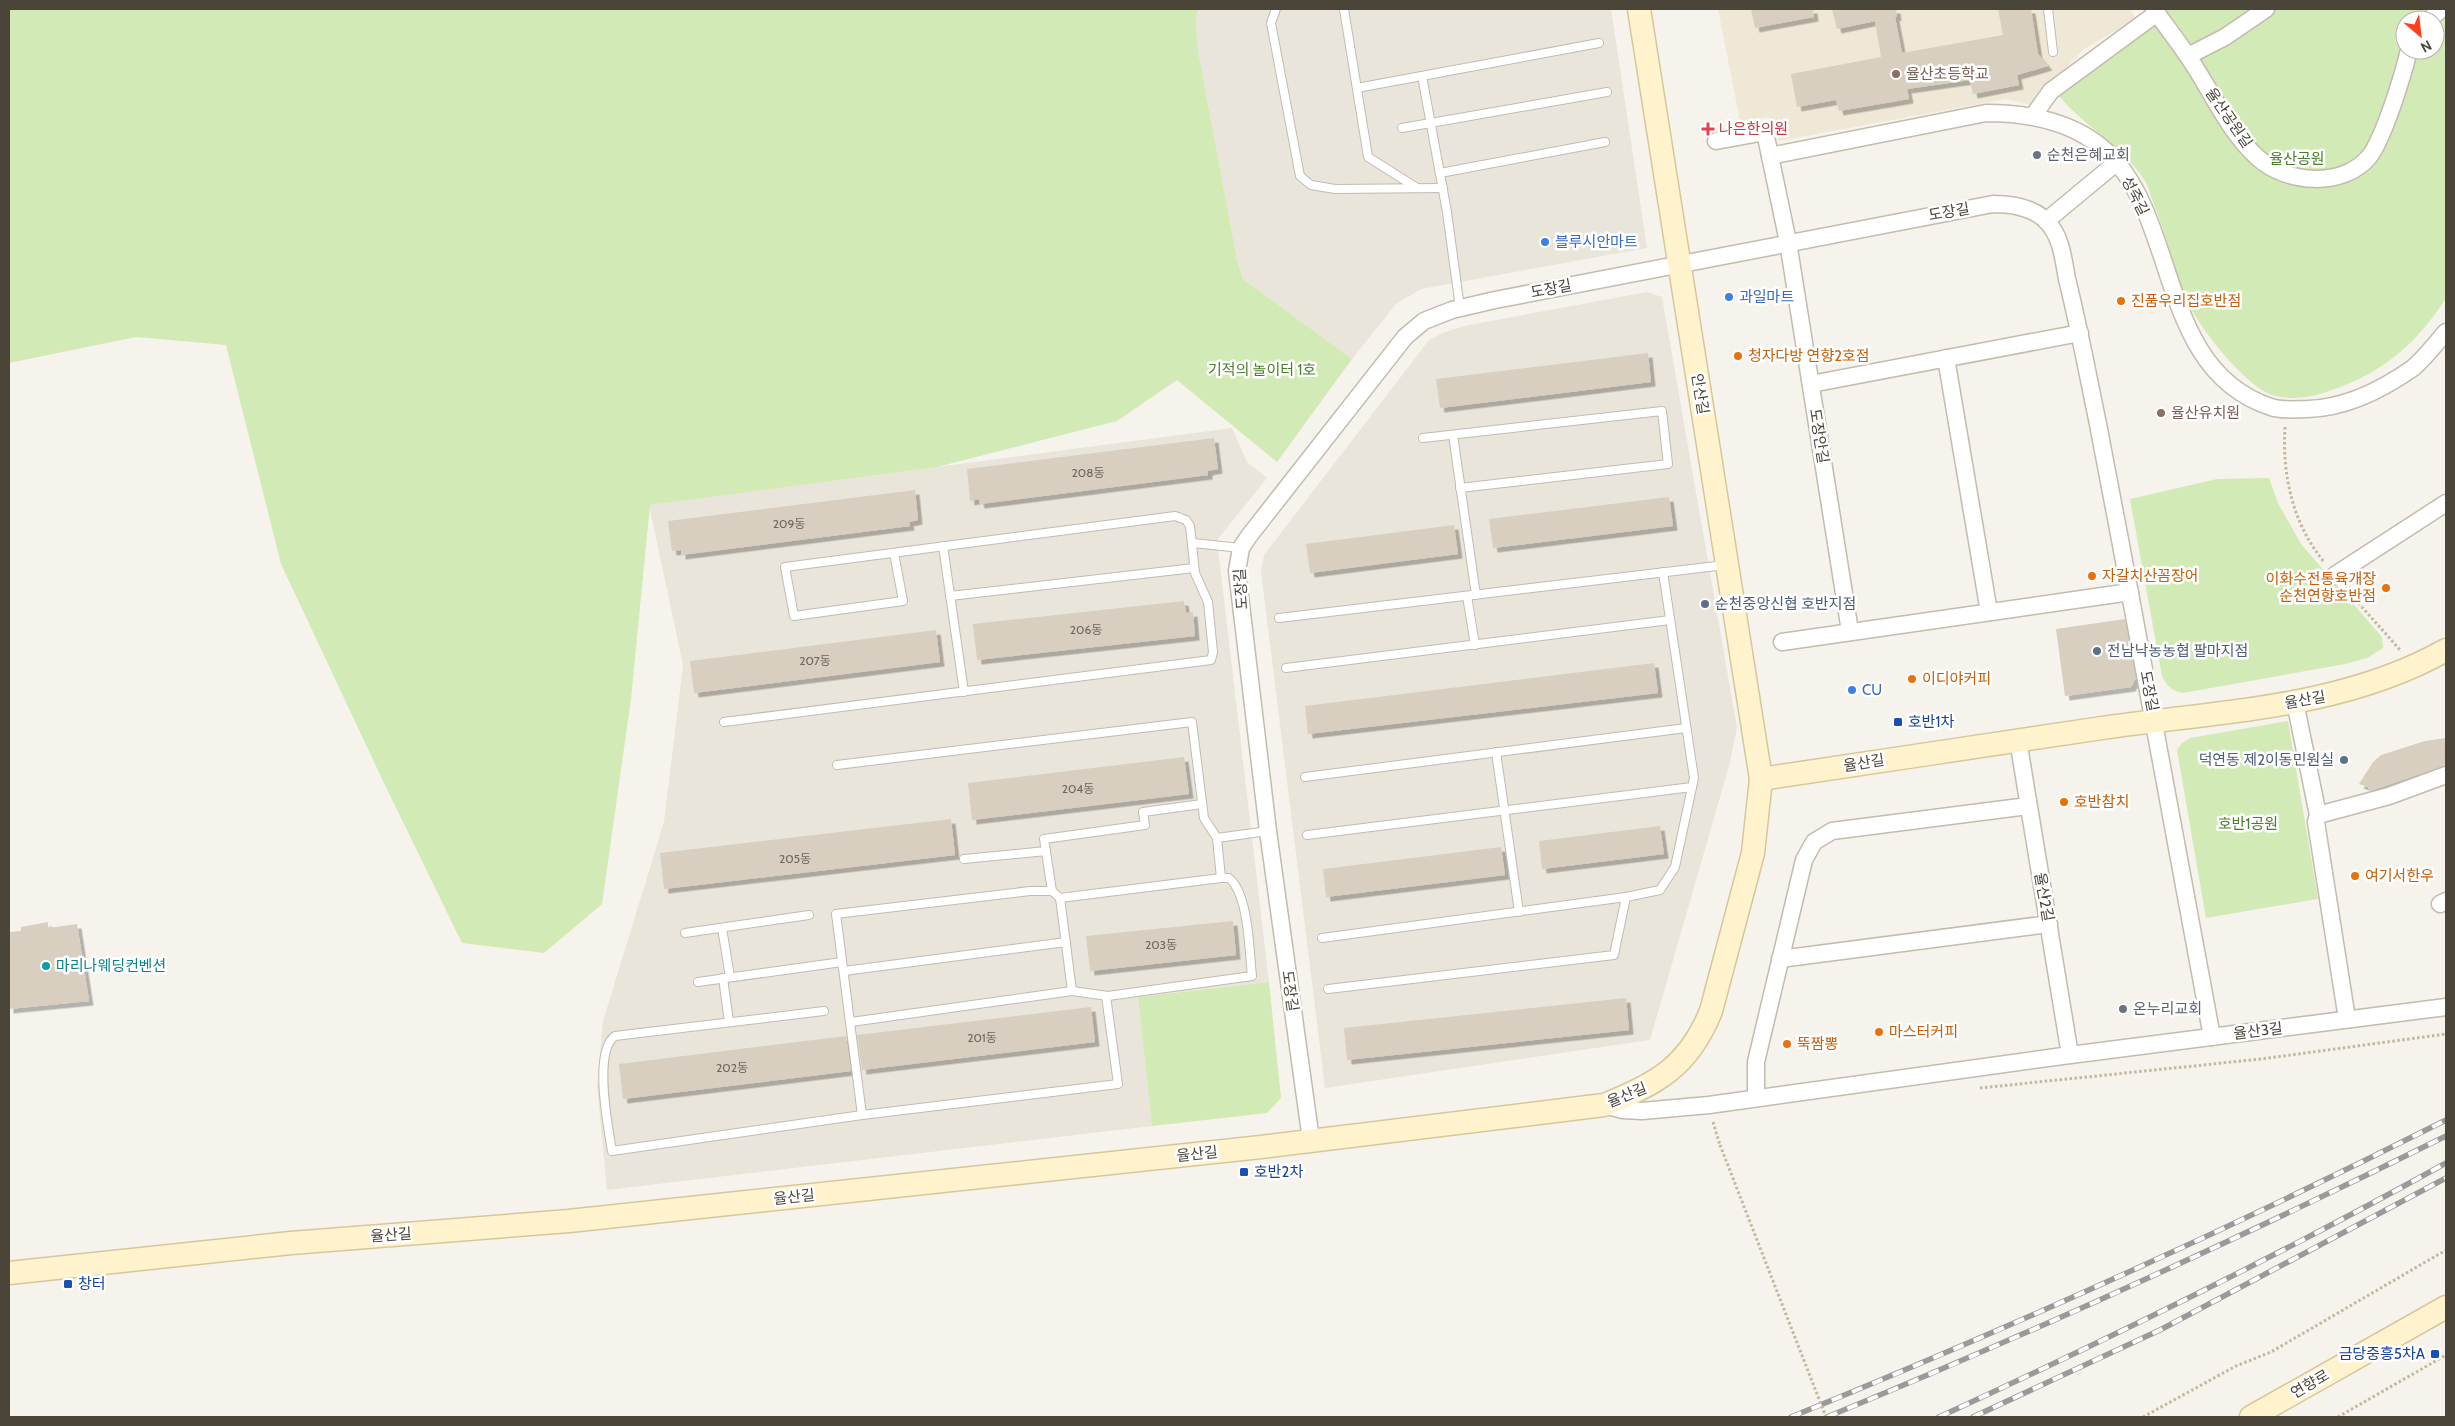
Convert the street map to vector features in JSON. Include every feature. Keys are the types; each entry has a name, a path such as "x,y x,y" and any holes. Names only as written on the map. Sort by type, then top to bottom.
{"street":[{"name":"안산길","path":"1639,9 1761,779"},
{"path":"2188,56 2225,37 2266,9"},
{"path":"2033,116 2051,91 2156,11"},
{"name":"율산공원길","path":"2156,11 2188,56 2217,105 2259,159 2285,174 2307,179 2328,178 2343,173 2369,157 2378,142 2406,60"},
{"name":"성죽길","path":"1770,156 1986,113 2033,116 2059,123 2089,138 2116,163 2133,186 2142,203 2173,294 2192,335 2215,369 2248,396 2271,407 2286,409 2337,406 2373,390 2414,367 2446,332"},
{"path":"1716,141 1765,132 1788,242"},
{"path":"2046,221 2116,163"},
{"name":"도장길","path":"1311,1140 1268,832 1237,571 1241,548 1405,337 1424,321 1460,308 1788,242 1993,204 2012,204 2030,209 2053,229 2080,333 2155,721"},
{"name":"도장안길","path":"1788,242 1850,631"},
{"path":"1811,384 2080,333"},
{"path":"1946,358 1989,612"},
{"path":"2335,575 2446,503"},
{"path":"1782,642 2130,592"},
{"name":"율산길","path":"9,1273 291,1243 569,1221 1311,1140 1604,1105 1656,1082 1678,1065 1702,1033 1711,1011 1753,853 1761,779 2018,740 2295,702 2366,686 2415,666 2446,650"},
{"path":"2295,702 2318,815 2316,822 2347,1019"},
{"path":"2155,721 2212,1036"},
{"name":"율산2길","path":"2018,740 2070,1055"},
{"path":"2318,815 2389,796 2446,775"},
{"path":"1756,1098 1756,1062 1804,860 1814,842 1832,831 2028,806"},
{"path":"1780,959 2049,924"},
{"name":"율산3길","path":"1604,1105 1623,1110 1642,1111 1709,1105 2212,1036 2446,1007"},
{"name":"연향로","path":"2251,1417 2446,1306"}],"lane":[{"path":"1276,9 1271,23 1300,176 1304,181 1311,185 1335,189 1443,188"},
{"path":"1344,9 1368,157 1417,188"},
{"path":"2048,9 2053,52"},
{"path":"1357,88 1599,43"},
{"path":"1422,76 1443,188 1460,308"},
{"path":"1402,128 1607,92"},
{"path":"1440,172 1605,142"},
{"path":"1423,438 1662,411 1668,464 1460,488"},
{"path":"1453,435 1476,595"},
{"path":"724,722 1211,660 1213,652 1208,602 1205,591 1198,584 1194,568 1190,526 1186,520 1176,516 785,567 794,616 903,601 894,553"},
{"path":"1192,543 1241,548"},
{"path":"943,546 964,692"},
{"path":"1279,618 1727,565"},
{"path":"950,596 1194,568"},
{"path":"1322,938 1626,897 1660,890 1675,867 1694,778 1663,572"},
{"path":"1467,596 1475,645"},
{"path":"1286,668 1670,620"},
{"path":"837,765 1192,722 1204,818 1217,838 1221,878"},
{"path":"1305,777 1686,728"},
{"path":"1496,752 1519,912"},
{"path":"1307,835 1692,787"},
{"path":"1052,892 1044,839 1145,825 1143,812 1202,804"},
{"path":"1217,838 1268,832"},
{"path":"964,859 1046,851"},
{"path":"851,1022 1072,991 1106,996 1252,976 1244,911 1238,888 1229,878 1221,878 1060,898 1052,892 1030,890 836,914 862,1115"},
{"path":"1328,989 1614,955 1626,897"},
{"path":"1060,898 1072,991"},
{"path":"685,933 809,916"},
{"path":"722,928 729,1022"},
{"path":"698,982 1066,942"},
{"path":"824,1011 615,1036 610,1040 605,1057 604,1071 607,1122 612,1151 862,1115 1118,1084 1106,996"}],"path":[{"path":"2286,409 2286,474 2293,505 2303,529 2318,554 2335,575 2415,666"},
{"path":"1971,1089 2251,1060 2446,1034"},
{"path":"1709,1105 1720,1145 1826,1417"},
{"path":"2143,1417 2236,1366 2271,1352 2446,1250"},
{"path":"2338,1417 2446,1355"}],"shaded area":[{"path":"1199,9 1611,9 1647,248 1421,289 1396,304 1352,359 1243,279 1237,260 1197,45 1196,15"},
{"name":"율산초등학교","path":"1718,9 2130,9 2136,19 2084,49 2031,105 2006,99 1779,141 1769,117 1740,121"},
{"path":"1647,292 1662,297 1737,728 1729,766 1650,1040 1325,1088 1261,572 1264,555 1429,340 1464,326"},
{"path":"1232,428 1247,462 1267,478 1217,540 1269,982 1138,997 1152,1126 607,1190 597,1086 603,1021 664,822 683,665 649,505"}],"green space":[{"name":"기적의 놀이터 1호","path":"9,9 1199,9 1196,15 1197,45 1237,260 1243,279 1352,359 1277,462 1177,380 1117,421 937,467 650,505 631,699 602,904 544,953 462,943 281,564 226,345 136,337 9,363"},
{"name":"율산공원","path":"2157,9 2446,9 2446,298 2424,328 2399,353 2385,364 2353,382 2328,392 2306,397 2276,396 2264,391 2235,367 2196,317 2181,288 2161,223 2145,180 2124,155 2059,96 2145,32"},
{"path":"2269,478 2278,503 2301,544 2382,637 2383,648 2367,658 2345,664 2183,693 2176,691 2168,685 2162,676 2130,499 2217,479"},
{"name":"호반1공원","path":"2288,721 2318,899 2206,918 2177,750 2182,743 2190,738"},
{"path":"1269,982 1281,1098 1267,1113 1152,1126 1138,997"}],"building":[{"path":"1751,9 1813,9 1814,17 1755,28"},
{"path":"1832,9 1896,9 1897,16 1895,17 1902,53 2003,35 1998,9 2031,9 2038,54 2048,66 2017,75 2019,85 1973,94 1970,80 1907,89 1909,99 1839,111 1836,100 1797,107 1791,74 1881,57 1875,21 1837,29"},
{"path":"1648,353 1651,382 1440,408 1436,379"},
{"path":"1214,438 1218,469 1208,471 1208,475 980,504 979,499 970,501 967,469"},
{"path":"915,490 918,520 909,522 910,526 681,555 681,550 672,551 668,521"},
{"path":"1669,497 1673,526 1493,548 1489,519"},
{"path":"1454,525 1458,554 1310,573 1306,544"},
{"path":"1184,601 1186,613 1193,612 1195,636 977,660 973,624"},
{"name":"전남낙농농협 팔마지점","path":"2125,619 2136,678 2131,687 2065,696 2056,629"},
{"path":"936,630 940,662 694,693 690,661"},
{"path":"1654,663 1658,693 1308,734 1305,706"},
{"path":"2446,738 2446,765 2370,791 2368,787 2359,784 2373,762 2381,755 2425,741"},
{"path":"1184,757 1189,794 972,820 968,783"},
{"path":"951,819 955,855 664,889 660,853"},
{"path":"1660,826 1664,854 1542,869 1539,841"},
{"path":"1501,847 1505,875 1326,897 1323,869"},
{"path":"1233,921 1236,955 1090,971 1086,936"},
{"name":"마리나웨딩컨벤션","path":"48,922 48,928 77,924 89,1001 9,1009 9,932 21,931 21,927"},
{"path":"1626,998 1629,1030 1347,1060 1344,1028"},
{"path":"1091,1007 1095,1042 862,1070 857,1035"},
{"path":"846,1036 851,1071 623,1099 619,1064"}],"railway":[{"path":"1791,1417 1957,1348 2122,1275 2285,1199 2446,1120"},
{"path":"1827,1417 2062,1317 2216,1247 2446,1136"},
{"path":"1939,1417 2195,1295 2446,1163"},
{"path":"1973,1417 2160,1330 2446,1178"}],"place":[{"name":"율산초등학교","path":"1896,74"},
{"name":"나은한의원","path":"1708,129"},
{"name":"순천은혜교회","path":"2037,155"},
{"name":"블루시안마트","path":"1545,242"},
{"name":"과일마트","path":"1729,297"},
{"name":"진품우리집호반점","path":"2121,301"},
{"name":"청자다방 연향2호점","path":"1738,356"},
{"name":"율산유치원","path":"2161,413"},
{"name":"자갈치산꼼장어","path":"2092,576"},
{"name":"이화수전통육개장 순천연향호반점","path":"2386,588"},
{"name":"순천중앙신협 호반지점","path":"1705,604"},
{"name":"전남낙농농협 팔마지점","path":"2097,651"},
{"name":"이디야커피","path":"1912,679"},
{"name":"CU","path":"1852,690"},
{"name":"호반1차","path":"1898,722"},
{"name":"덕연동 제2이동민원실","path":"2344,760"},
{"name":"호반참치","path":"2064,802"},
{"name":"여기서한우","path":"2355,876"},
{"name":"마리나웨딩컨벤션","path":"46,966"},
{"name":"온누리교회","path":"2123,1009"},
{"name":"마스터커피","path":"1879,1032"},
{"name":"뚝짬뽕","path":"1787,1044"},
{"name":"호반2차","path":"1244,1172"},
{"name":"창터","path":"68,1284"},
{"name":"금당중흥5차A","path":"2435,1354"}]}
